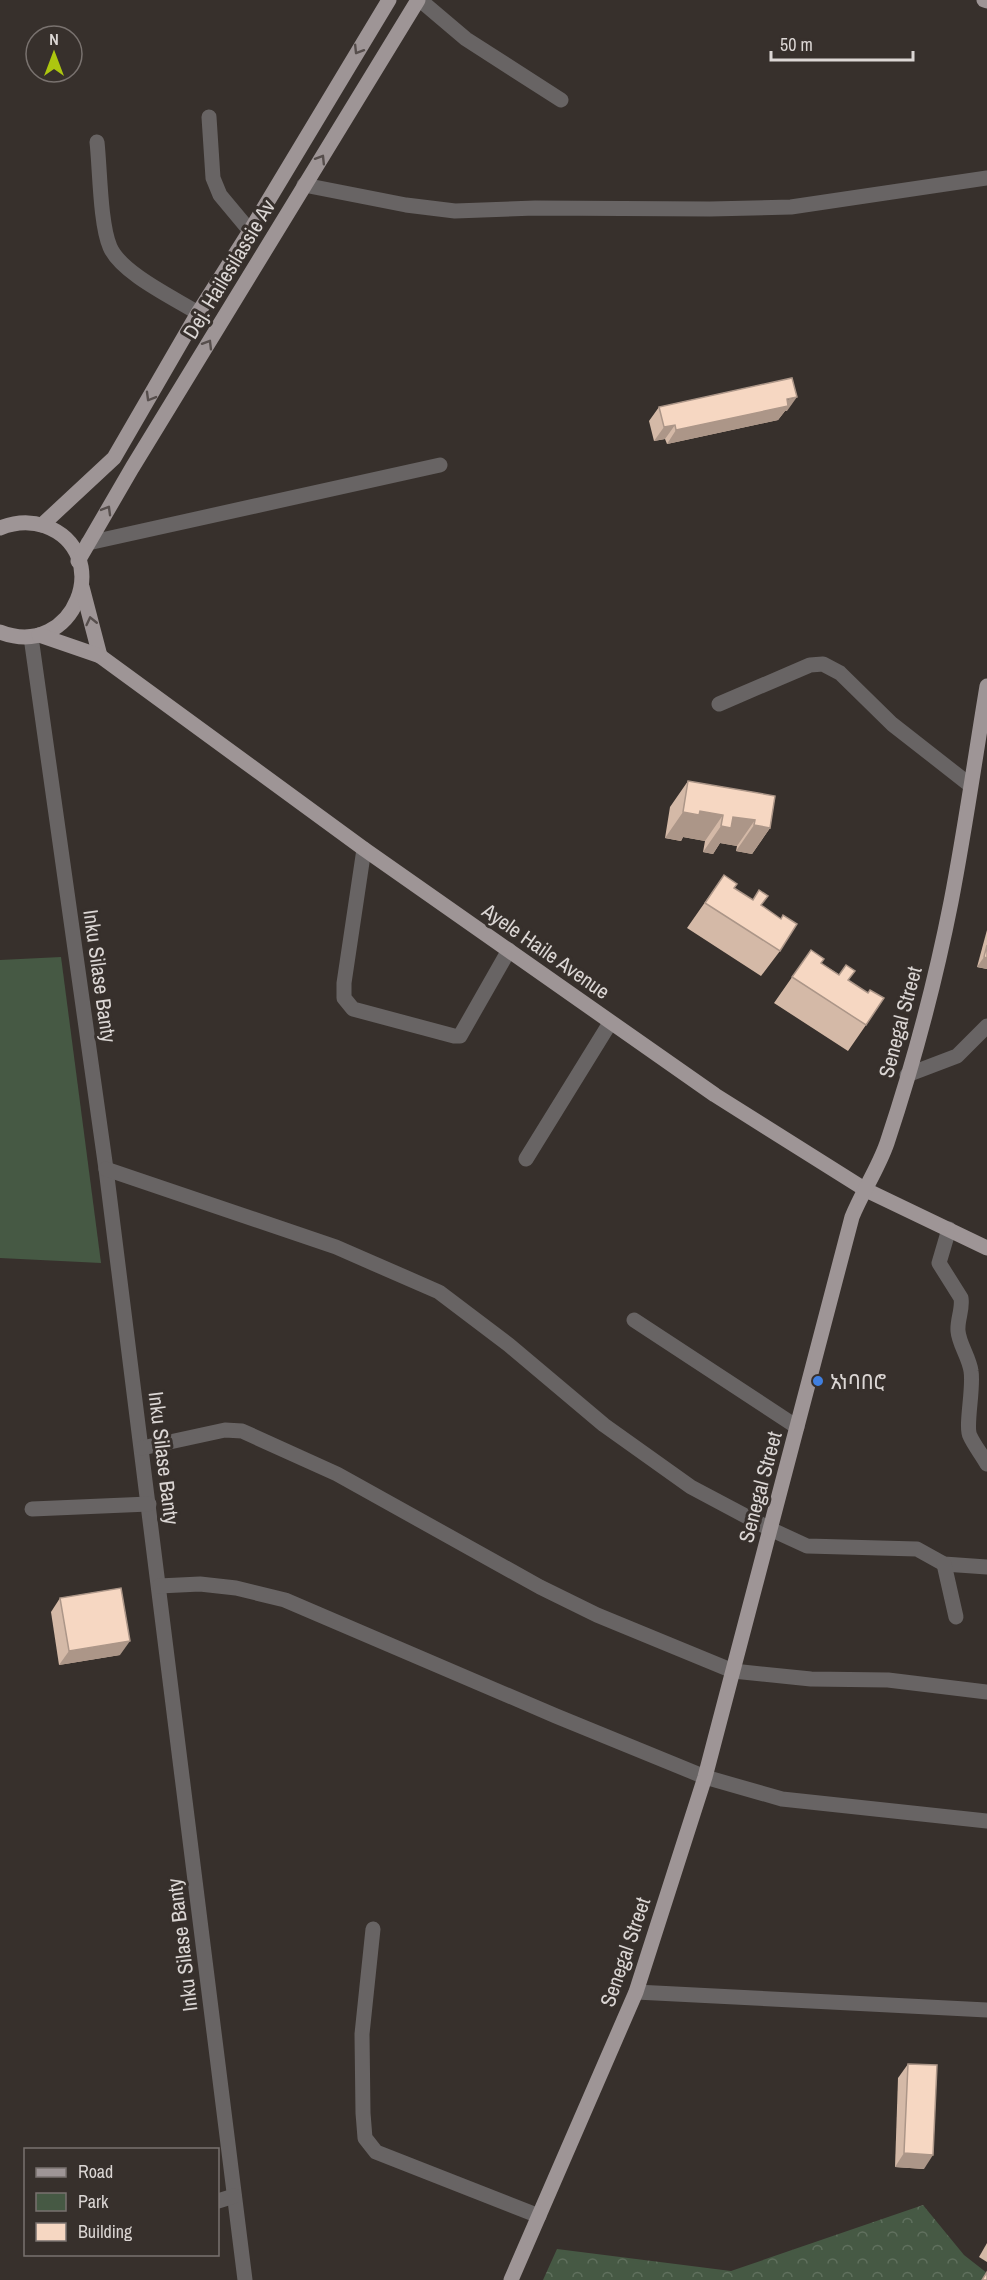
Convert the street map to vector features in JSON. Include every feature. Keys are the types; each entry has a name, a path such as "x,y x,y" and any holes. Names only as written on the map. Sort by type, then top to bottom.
{"main road":[{"name":"Dej. Hailesilassie Av","path":"42,525 114,458 198,313 389,0"},
{"name":"Dej. Hailesilassie Av","path":"78,561 304,185 419,0"},
{"path":"2,525 30,523 42,525 63,537 74,550 100,657"},
{"path":"0,632 33,638 54,629 67,618 77,602 81,585"},
{"name":"Ayele Haile Avenue","path":"33,638 100,657 364,849 715,1095 866,1190 987,1248"},
{"name":"Senegal Street","path":"511,2280 636,1992 705,1777 852,1217 877,1171 886,1145 940,955 987,686"}],"street":[{"path":"419,0 466,39 561,100"},
{"path":"209,117 213,178 220,195 250,231"},
{"path":"97,142 104,218 110,247 121,262 138,275 198,313"},
{"path":"304,185 406,205 455,211 535,208 710,209 791,207 987,178"},
{"path":"88,543 440,465"},
{"name":"Inku Silase Banty","path":"33,638 106,1169 245,2280"},
{"path":"719,705 810,665 823,664 840,673 892,724 970,785"},
{"path":"364,849 344,983 344,998 353,1009 460,1036 509,950"},
{"path":"526,1158 610,1023"},
{"path":"907,1076 957,1056 987,1026"},
{"path":"106,1169 336,1247 439,1292 509,1345 604,1425 692,1487 807,1546 917,1549 944,1564 987,1567"},
{"path":"949,1229 939,1263 961,1298 958,1333 967,1355 973,1388 969,1435 987,1464"},
{"path":"634,1320 797,1427"},
{"path":"142,1448 225,1430 242,1431 337,1474 578,1606 733,1671 811,1678 888,1680 987,1692"},
{"path":"32,1509 149,1504"},
{"path":"944,1564 956,1617"},
{"path":"159,1586 200,1584 236,1588 285,1600 545,1712 705,1777 782,1798 987,1821"},
{"path":"373,1929 362,2034 365,2138 376,2152 539,2216"},
{"path":"636,1992 987,2010"},
{"path":"219,2201 234,2196"}],"green space":[{"path":"61,957 101,1263 0,1258 0,960"},
{"path":"923,2205 964,2255 987,2273 987,2280 543,2280 557,2249 731,2271"}],"building":[{"path":"792,378 797,397 787,399 788,406 676,430 675,425 664,427 659,407"},
{"path":"688,781 775,796 770,828 754,825 755,820 733,817 731,828 721,826 723,815 700,811 699,815 683,812"},
{"path":"724,875 737,884 734,888 753,900 759,890 768,896 761,905 781,919 783,915 797,924 780,951 705,903"},
{"path":"811,950 824,959 821,963 839,975 846,965 855,971 848,980 868,993 870,990 884,998 866,1025 792,977"},
{"path":"121,1588 130,1641 69,1651 60,1598"},
{"path":"908,2064 937,2065 933,2155 904,2153"}],"place":[{"name":"አነባበሮ","path":"818,1381"}]}
